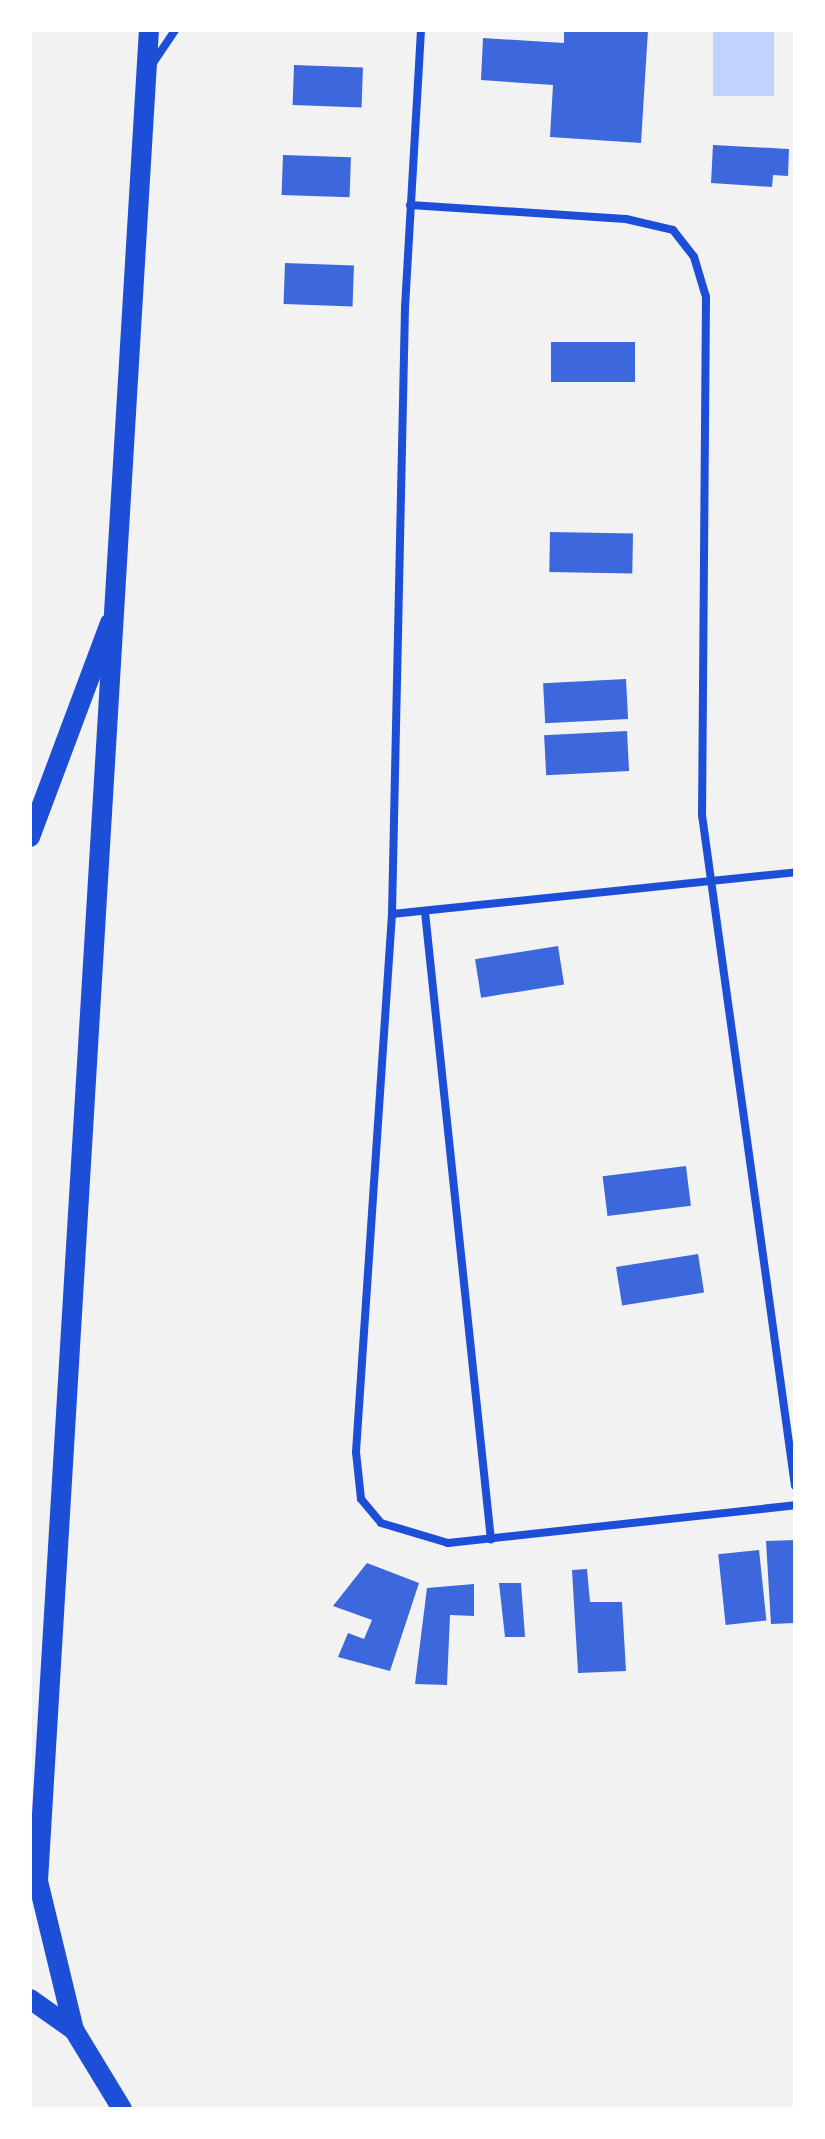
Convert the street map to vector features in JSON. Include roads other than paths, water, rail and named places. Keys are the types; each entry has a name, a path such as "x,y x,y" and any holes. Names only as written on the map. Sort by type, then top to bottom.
{"main road":[{"path":"122,2109 74,2030 38,1881 118,605 149,30"},
{"path":"30,837 118,605"},
{"path":"30,1999 74,2030"}],"street":[{"path":"146,74 175,30"},
{"path":"421,30 410,205 392,914 356,1452 361,1499 381,1523 410,1537 491,1540 795,1505"},
{"path":"410,205 626,219 673,230 694,257 706,297 698,753 711,881 795,1486"},
{"path":"392,914 795,872"},
{"path":"425,912 491,1540"}],"water":[{"path":"713,30 774,30 774,96 713,96"}]}
